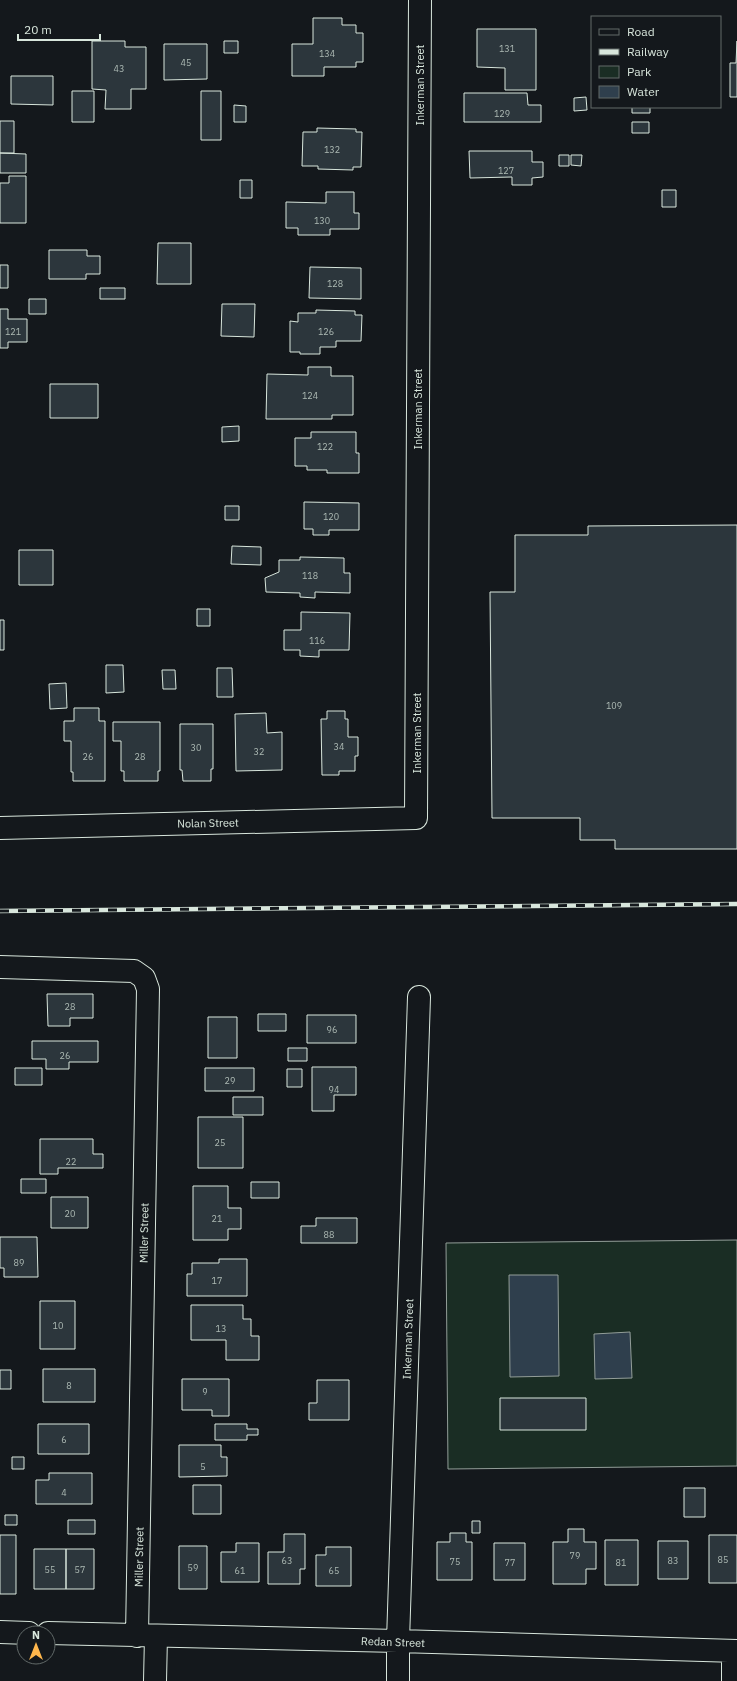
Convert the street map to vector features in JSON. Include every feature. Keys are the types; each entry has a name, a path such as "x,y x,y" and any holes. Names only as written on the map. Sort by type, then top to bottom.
{"street":[{"name":"Inkerman Street","path":"416,818 420,0"},
{"name":"Nolan Street","path":"0,828 416,818"},
{"name":"Miller Street","path":"0,967 134,971 144,978 148,989 147,1636 155,1681"},
{"name":"Inkerman Street","path":"398,1681 398,1641 419,997"},
{"path":"0,1632 16,1633"},
{"name":"Redan Street","path":"56,1634 398,1641 735,1651"},
{"path":"733,1681 735,1651"}],"green space":[{"path":"737,1240 737,1466 448,1469 446,1243"}],"water":[{"path":"509,1275 558,1275 559,1376 510,1377"},
{"path":"630,1332 632,1378 595,1379 594,1334"}],"building":[{"path":"313,18 342,18 342,25 356,25 356,33 363,33 363,62 356,62 356,67 324,67 324,76 292,76 292,44 313,44"},
{"path":"477,29 536,29 536,90 505,90 505,68 477,67"},
{"path":"92,41 125,41 125,47 146,47 146,89 131,89 131,109 105,109 106,90 92,89"},
{"path":"224,41 238,41 238,53 224,53"},
{"path":"737,41 737,97 730,97 730,63 736,63"},
{"path":"164,44 207,44 207,79 164,80"},
{"path":"11,76 53,76 53,105 11,104"},
{"path":"72,91 94,91 94,122 72,122"},
{"path":"201,91 221,91 221,140 201,140"},
{"path":"464,93 527,93 528,105 541,105 541,122 464,122"},
{"path":"586,97 587,110 574,111 574,98"},
{"path":"234,105 246,106 246,122 234,122"},
{"path":"632,108 650,108 650,113 632,113"},
{"path":"0,121 14,121 14,153 0,153"},
{"path":"632,122 649,122 649,133 632,133"},
{"path":"317,128 356,129 356,132 362,132 361,167 353,167 353,170 318,169 318,166 302,166 303,132 317,132"},
{"path":"469,151 532,151 532,162 543,162 543,177 532,178 532,185 512,185 512,177 470,178"},
{"path":"0,153 26,154 26,173 0,173"},
{"path":"559,155 569,155 569,166 559,166"},
{"path":"571,155 582,155 581,166 571,165"},
{"path":"9,176 26,176 26,223 0,223 0,183 9,183"},
{"path":"240,180 252,180 252,198 240,198"},
{"path":"662,190 676,190 676,207 662,207"},
{"path":"326,192 354,192 354,213 359,213 359,229 330,229 330,235 298,235 298,228 286,228 286,202 326,203"},
{"path":"158,243 191,243 191,284 157,284"},
{"path":"49,250 87,250 87,256 100,256 100,274 86,274 86,279 49,279"},
{"path":"0,265 8,265 8,288 0,288"},
{"path":"310,267 361,268 361,299 309,298"},
{"path":"100,288 125,288 125,299 100,299"},
{"path":"29,299 46,299 46,314 29,314"},
{"path":"222,304 255,304 254,337 221,336"},
{"path":"0,309 8,309 8,319 27,319 27,342 8,342 8,348 0,348"},
{"path":"316,310 355,311 355,315 362,315 361,341 336,341 336,347 320,347 320,354 300,354 300,352 290,352 290,321 298,322 298,313 316,313"},
{"path":"308,367 331,367 331,376 353,376 353,415 332,415 332,419 266,419 267,374 308,375"},
{"path":"50,384 98,384 98,418 50,418"},
{"path":"239,426 239,441 222,442 222,427"},
{"path":"311,432 356,432 356,453 359,453 359,473 327,473 327,470 307,470 307,466 295,466 295,438 311,438"},
{"path":"304,502 359,503 359,530 329,530 329,535 313,535 313,529 304,529"},
{"path":"225,506 239,506 239,520 225,520"},
{"path":"737,525 737,849 615,849 615,840 580,840 580,818 492,818 490,592 515,592 515,535 588,535 588,526"},
{"path":"232,546 261,547 261,565 231,564"},
{"path":"19,550 53,550 53,585 19,585"},
{"path":"300,557 344,558 344,573 350,573 350,593 315,592 315,598 300,597 300,593 266,592 265,578 279,572 279,560 300,560"},
{"path":"197,609 210,609 210,626 197,626"},
{"path":"301,612 350,613 349,650 319,650 319,657 300,656 300,650 284,650 284,630 301,630"},
{"path":"0,620 4,620 4,650 0,650"},
{"path":"106,665 123,665 124,692 106,693"},
{"path":"217,668 232,668 233,697 217,697"},
{"path":"162,670 175,670 176,689 163,689"},
{"path":"66,683 67,708 50,709 49,684"},
{"path":"74,708 99,708 99,721 105,721 105,781 73,781 73,772 71,772 71,741 64,741 64,721 74,721"},
{"path":"327,711 345,711 345,719 348,719 348,737 358,737 358,756 355,756 355,771 339,771 339,775 322,775 321,719 327,719"},
{"path":"266,713 267,733 282,732 282,770 236,771 235,714"},
{"path":"113,722 160,722 160,771 158,771 158,781 124,781 124,771 121,771 121,741 113,741"},
{"path":"180,724 213,724 213,769 211,769 211,781 183,781 182,770 180,770"},
{"path":"47,994 93,994 93,1018 70,1018 70,1026 48,1026"},
{"path":"258,1014 286,1014 286,1031 258,1031"},
{"path":"307,1015 356,1015 356,1043 307,1043"},
{"path":"208,1017 237,1017 237,1058 208,1058"},
{"path":"32,1041 98,1041 98,1062 69,1062 69,1069 46,1069 46,1059 32,1059"},
{"path":"288,1048 307,1048 307,1061 288,1061"},
{"path":"312,1067 356,1067 356,1095 334,1095 334,1111 312,1111"},
{"path":"15,1068 42,1068 42,1085 15,1085"},
{"path":"205,1068 254,1068 254,1091 205,1091"},
{"path":"287,1069 302,1069 302,1087 287,1087"},
{"path":"233,1097 263,1097 263,1115 233,1115"},
{"path":"198,1117 243,1117 243,1168 198,1168"},
{"path":"40,1139 93,1139 93,1154 103,1154 103,1168 58,1168 58,1174 40,1174"},
{"path":"21,1179 46,1179 46,1193 21,1193"},
{"path":"251,1182 279,1182 279,1198 251,1198"},
{"path":"193,1186 228,1186 228,1208 241,1208 241,1229 228,1229 228,1240 193,1240"},
{"path":"51,1197 88,1197 88,1228 51,1228"},
{"path":"316,1218 357,1218 357,1243 301,1243 301,1226 316,1226"},
{"path":"0,1237 37,1237 38,1277 4,1277 4,1268 0,1268"},
{"path":"219,1259 247,1259 247,1296 187,1296 187,1274 192,1274 192,1263 219,1263"},
{"path":"40,1301 75,1301 75,1349 40,1349"},
{"path":"191,1305 243,1305 243,1319 251,1319 251,1336 259,1336 259,1360 226,1360 226,1340 191,1340"},
{"path":"43,1369 95,1369 95,1402 43,1402"},
{"path":"0,1370 11,1370 11,1389 0,1389"},
{"path":"182,1379 229,1379 229,1416 212,1416 212,1410 182,1410"},
{"path":"317,1380 349,1380 349,1420 309,1420 309,1403 317,1403"},
{"path":"500,1398 586,1398 586,1430 500,1430"},
{"path":"38,1424 89,1424 89,1454 38,1454"},
{"path":"215,1424 247,1424 247,1429 258,1429 258,1435 247,1435 247,1440 215,1440"},
{"path":"179,1445 221,1445 221,1457 227,1457 227,1476 179,1477"},
{"path":"12,1457 24,1457 24,1469 12,1469"},
{"path":"49,1473 92,1473 92,1504 36,1504 36,1480 49,1480"},
{"path":"193,1485 221,1485 221,1514 193,1514"},
{"path":"684,1488 705,1488 705,1517 684,1517"},
{"path":"5,1515 17,1515 17,1525 5,1525"},
{"path":"68,1520 95,1520 95,1534 68,1534"},
{"path":"472,1521 480,1521 480,1533 472,1533"},
{"path":"568,1529 584,1529 584,1542 596,1542 596,1569 586,1569 586,1584 553,1584 553,1542 568,1542"},
{"path":"450,1533 466,1533 466,1542 472,1542 472,1580 437,1580 437,1542 450,1542"},
{"path":"284,1534 305,1534 305,1569 300,1569 300,1584 268,1584 268,1552 284,1552"},
{"path":"0,1535 16,1535 16,1594 0,1594"},
{"path":"709,1535 737,1535 737,1583 709,1583"},
{"path":"605,1540 638,1540 638,1585 605,1585"},
{"path":"658,1541 688,1541 688,1579 658,1579"},
{"path":"236,1543 259,1543 259,1582 221,1582 221,1552 236,1552"},
{"path":"494,1543 525,1543 525,1580 494,1580"},
{"path":"179,1546 207,1546 207,1589 179,1589"},
{"path":"326,1547 351,1547 351,1586 316,1586 316,1555 326,1555"},
{"path":"34,1549 66,1549 66,1589 34,1589"},
{"path":"66,1549 94,1549 94,1589 66,1589"}],"railway":[{"path":"0,911 737,904"}]}
